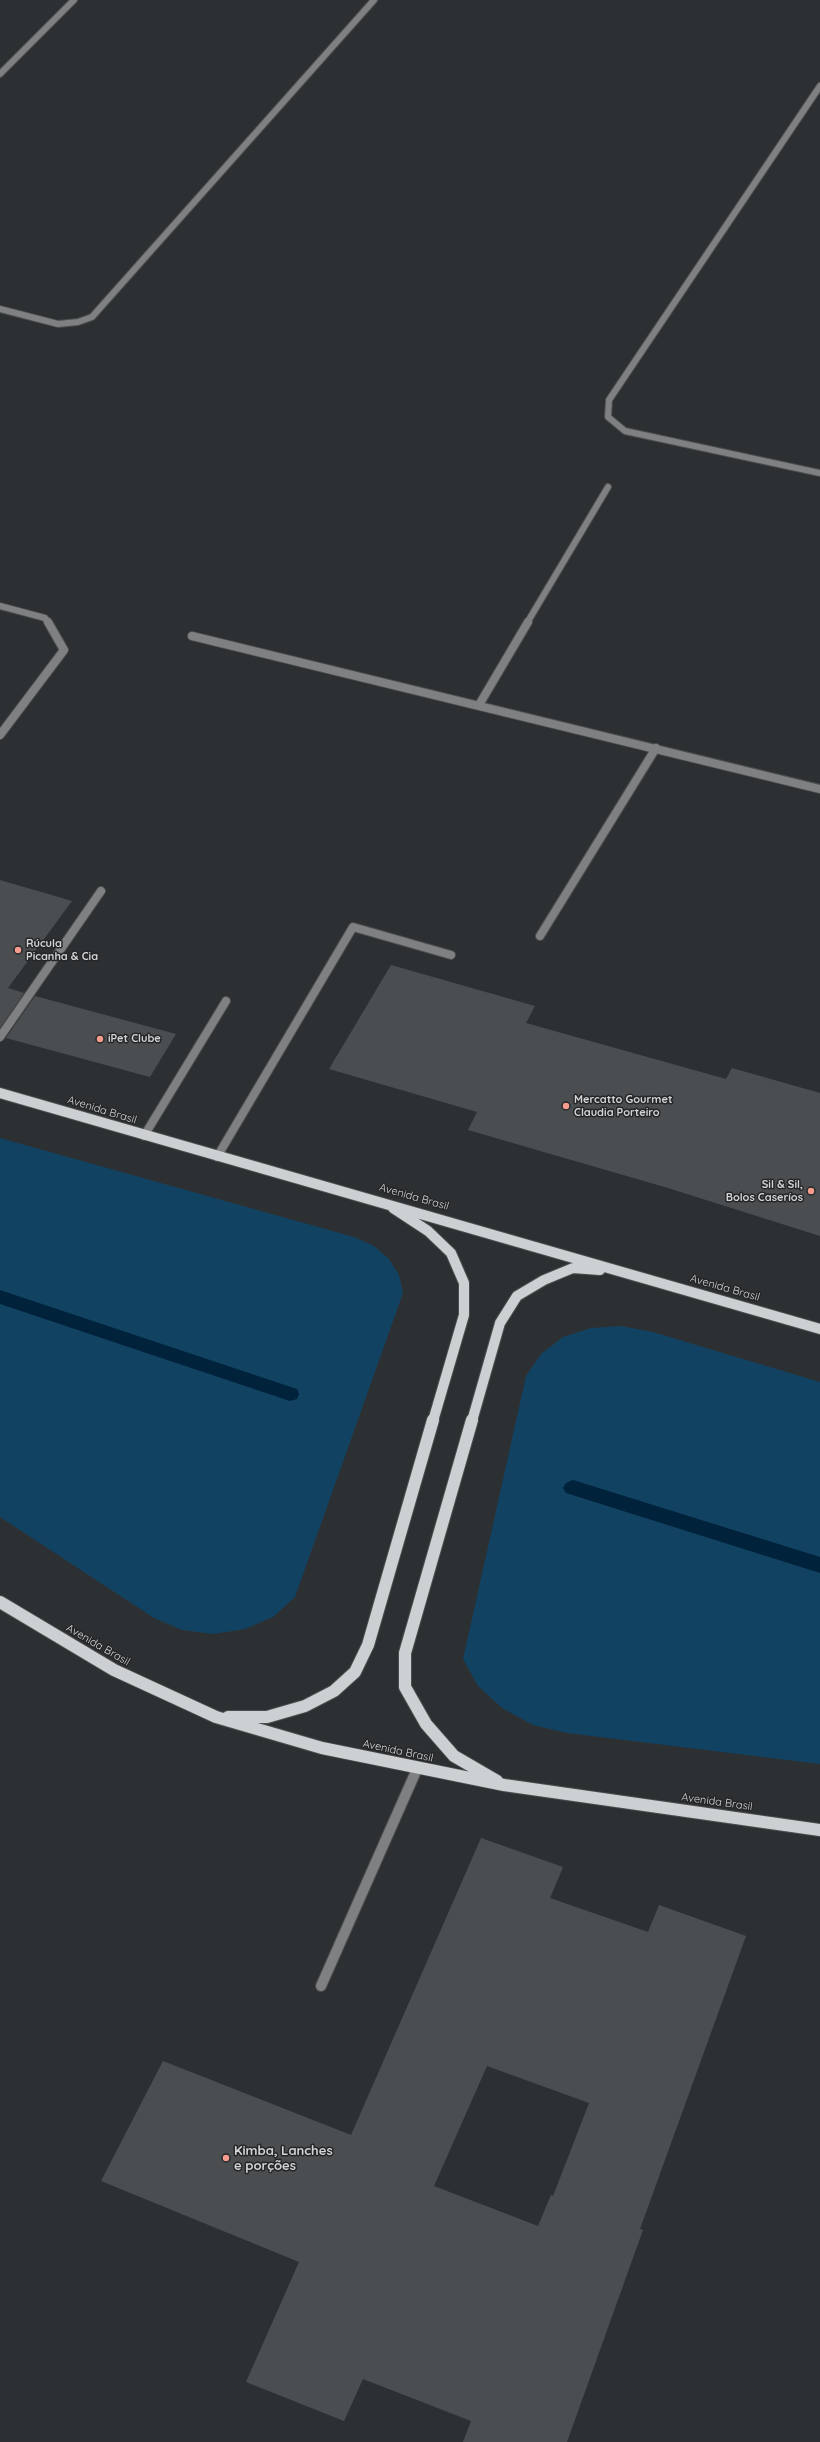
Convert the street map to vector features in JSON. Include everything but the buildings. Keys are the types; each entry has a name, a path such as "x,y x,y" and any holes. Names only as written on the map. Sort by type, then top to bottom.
{"main road":[{"name":"Avenida Brasil","path":"0,1093 144,1136 383,1202 820,1329"},
{"path":"216,1717 267,1717 305,1706 334,1691 345,1682 355,1672 368,1645 464,1315 464,1283 452,1253 428,1231 383,1202"},
{"path":"504,1785 454,1756 426,1724 405,1687 405,1653 500,1323 517,1296 544,1280 573,1268 616,1270"},
{"name":"Avenida Brasil","path":"0,1602 114,1670 216,1717 322,1748 417,1769 504,1785 820,1830"}],"street":[{"path":"0,74 74,0"},
{"path":"0,309 58,324 78,322 92,317 374,0"},
{"path":"820,86 609,400 608,417 625,431 820,473"},
{"path":"479,705 608,488"},
{"path":"0,606 45,618 64,650 0,735"},
{"path":"192,636 820,789"},
{"path":"540,936 656,748"},
{"path":"0,1037 101,891"},
{"path":"217,1157 353,927 451,955"},
{"path":"144,1136 226,1001"},
{"path":"321,1986 417,1769"}],"shaded area":[{"path":"0,1138 354,1237 374,1246 389,1259 399,1275 403,1293 295,1597 273,1617 245,1629 213,1634 182,1630 154,1618 0,1517"},
{"path":"621,1326 653,1332 820,1382 820,1764 567,1733 533,1725 502,1708 478,1686 463,1659 526,1376 541,1354 563,1337 591,1328"}],"waterway":[{"path":"0,1297 290,1394"},
{"path":"573,1488 820,1565"}],"place":[{"name":"Rúcula Picanha & Cia","path":"18,950"},
{"name":"iPet Clube","path":"100,1039"},
{"name":"Mercatto Gourmet Claudia Porteiro","path":"566,1106"},
{"name":"Sil & Sil, Bolos Caseríos","path":"811,1191"},
{"name":"Kimba, Lanches e porções","path":"226,2158"}]}
